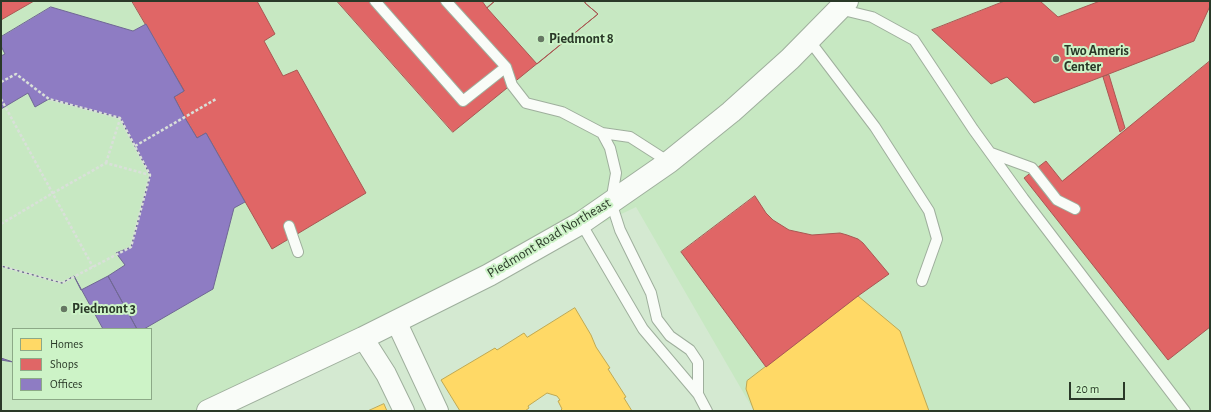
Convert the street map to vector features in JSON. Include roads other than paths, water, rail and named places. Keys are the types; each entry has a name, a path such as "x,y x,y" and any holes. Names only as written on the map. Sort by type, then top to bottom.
{"main road":[{"name":"Piedmont Road Northeast","path":"208,411 363,338 489,275 581,223 669,162 731,112 790,59 843,5"}],"street":[{"path":"396,321 438,411"},
{"path":"363,338 386,374 404,411"}],"lane":[{"path":"375,1 463,101 506,67"},
{"path":"446,1 506,67 512,85 526,103 562,112 602,133 630,138 669,162"},
{"path":"843,5 872,17 914,40 973,129 1023,198 1185,411"},
{"path":"809,40 875,127 930,211 937,239 922,281"},
{"path":"602,133 610,148 616,173 611,202 620,230 650,293 657,319 670,336 690,350 698,362 698,394"},
{"path":"991,152 1032,168 1057,200 1076,209"},
{"path":"581,223 643,329 698,394 707,411"},
{"path":"289,226 298,252"}],"place":[{"name":"Piedmont 8","path":"541,39"},
{"name":"Two Ameris Center","path":"1056,59"},
{"name":"Piedmont 3","path":"64,309"}]}
